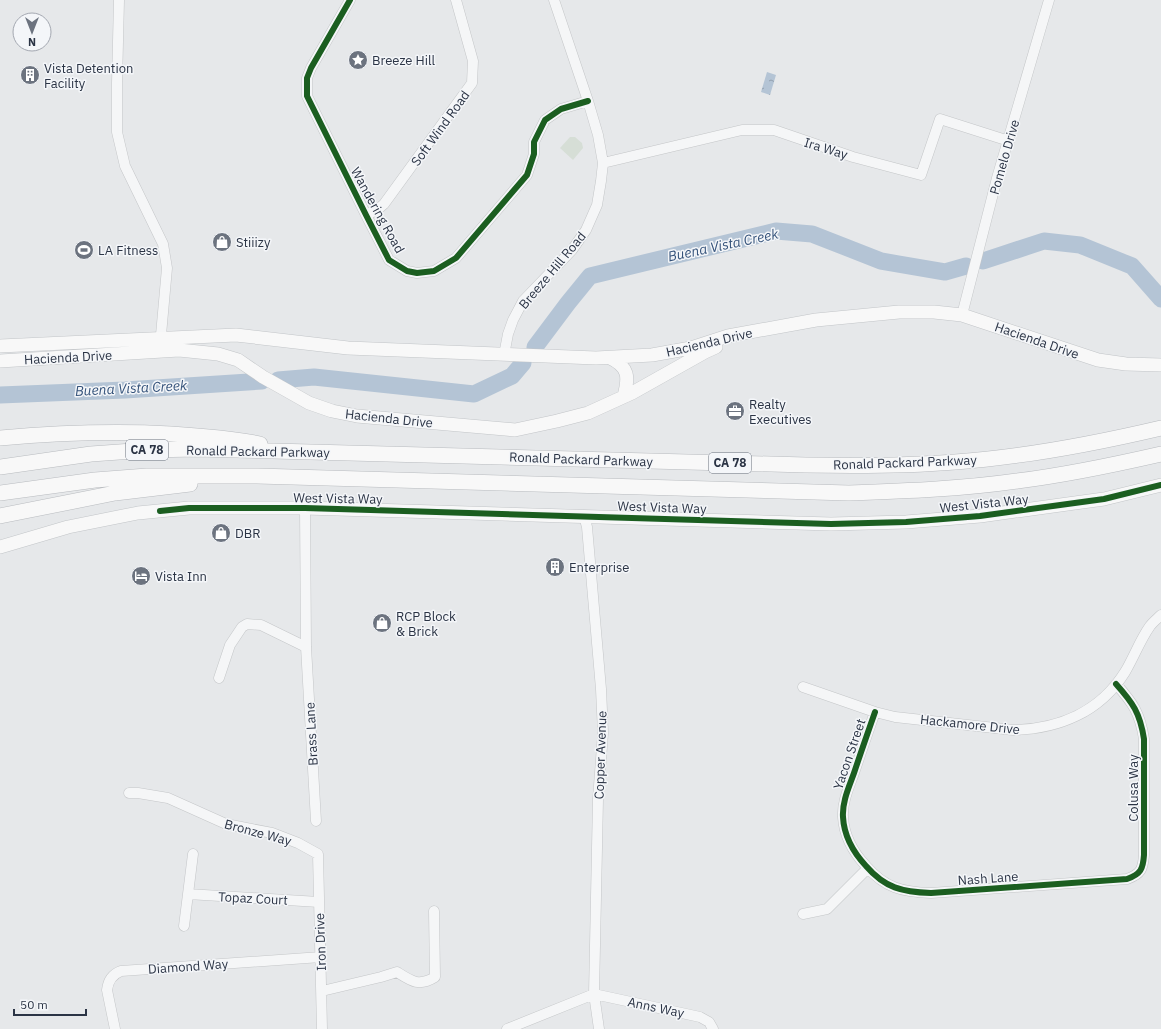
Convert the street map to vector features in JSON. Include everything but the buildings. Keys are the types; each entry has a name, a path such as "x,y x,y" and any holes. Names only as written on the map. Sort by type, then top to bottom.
{"highway":[{"name":"Ronald Packard Parkway","path":"0,467 91,454 147,450 198,449 893,466 956,462 1016,455 1080,445 1161,428"},
{"path":"0,438 37,435 140,433 237,439 296,451"},
{"name":"Ronald Packard Parkway","path":"0,493 95,480 147,476 257,476 849,493 912,491 1016,482 1066,474 1161,454"},
{"path":"0,516 115,493 257,476"}],"main road":[{"name":"Hacienda Drive","path":"0,361 160,345 236,335 348,348 610,358 652,355 691,348 728,336 816,320 899,312 934,312 962,315 1098,360 1126,364 1161,365"},
{"name":"Hacienda Drive","path":"0,346 160,345 179,350 218,354 238,360 309,403 332,412 356,416 516,430 588,413 624,396 705,352 736,339 771,328"},
{"path":"610,358 623,366 626,371 627,386 624,396"},
{"name":"West Vista Way","path":"0,547 68,527 138,513 189,508 305,508 831,524 906,522 980,516 1104,499 1161,485"}],"street":[{"path":"119,0 117,132 125,166 163,244 167,268 160,345"},
{"name":"Wandering Road","path":"350,0 311,68 307,78 307,96 389,260 407,271 417,273 434,271 456,258 527,175 534,154 534,142 545,120 561,109 588,101"},
{"name":"Soft Wind Road","path":"366,215 378,210 384,204 472,83 473,61 456,0"},
{"name":"Breeze Hill Road","path":"504,355 508,334 513,320 523,302 559,266 586,230 597,205 603,163 598,135 588,101 554,0"},
{"name":"Pomelo Drive","path":"962,315 973,268 1049,0"},
{"name":"Ira Way","path":"603,163 742,130 754,129 774,130 852,156 922,175 940,119 1009,140"},
{"name":"Brass Lane","path":"305,508 306,647 316,821"},
{"name":"Copper Avenue","path":"584,516 587,527 601,689 603,733 598,799 594,994 599,1029"},
{"name":"Hackamore Drive","path":"803,687 875,712 895,717 1013,730 1032,730 1048,727 1069,720 1090,709 1103,698 1126,671 1150,626 1161,615"},
{"path":"219,678 230,645 242,627 247,624 261,625 306,647"},
{"name":"Colusa Way","path":"1116,684 1131,701 1138,712 1144,739 1143,868 1135,876 1127,879 1116,880"},
{"name":"Yacon Street","path":"868,868 852,849 845,832 843,816 845,799 875,712"},
{"name":"Bronze Way","path":"129,793 168,798 226,824 272,833 298,843 318,854"},
{"path":"184,926 192,854"},
{"name":"Iron Drive","path":"318,854 322,1029"},
{"path":"803,914 827,909 868,868"},
{"name":"Nash Lane","path":"868,868 881,880 899,890 931,894 1116,880"},
{"name":"Topaz Court","path":"188,894 319,902"},
{"path":"322,991 397,972 412,981 428,981 435,977 434,911"},
{"name":"Diamond Way","path":"115,1029 107,990 108,984 115,973 121,971 321,956"},
{"path":"507,1029 594,994"},
{"name":"Anns Way","path":"594,994 700,1017 709,1022 713,1029"}],"shaded area":[{"path":"570,137 575,137 582,143 583,148 573,160 560,148"}],"water":[{"path":"767,72 776,75 770,95 761,92"}],"waterway":[{"name":"Buena Vista Creek","path":"535,347 590,276 776,231 812,234 881,261 945,272 966,266"},
{"name":"Buena Vista Creek","path":"983,261 1044,241 1080,245 1132,266 1161,299"},
{"name":"Buena Vista Creek","path":"278,380 314,377 474,394 512,376 523,363"},
{"name":"Buena Vista Creek","path":"0,395 125,390 262,381"}],"cycle path":[{"path":"350,0 311,68 307,78 307,96 389,260 407,271 417,273 434,271 456,258 527,175 534,154 534,142 545,120 561,109 588,101"},
{"path":"160,511 189,508 305,508 831,524 906,522 980,516 1104,499 1161,485"},
{"path":"875,712 846,795 843,817 845,831 853,849 866,866 887,884 903,890 931,893 1127,879 1138,873 1144,860 1144,739 1135,709 1116,684"}],"place":[{"name":"Breeze Hill","path":"358,60"},
{"name":"Vista Detention Facility","path":"30,75"},
{"name":"Stiiizy","path":"222,242"},
{"name":"LA Fitness","path":"84,250"},
{"name":"Realty Executives","path":"735,411"},
{"name":"DBR","path":"221,533"},
{"name":"Enterprise","path":"555,567"},
{"name":"Vista Inn","path":"141,576"},
{"name":"RCP Block & Brick","path":"382,623"}]}
